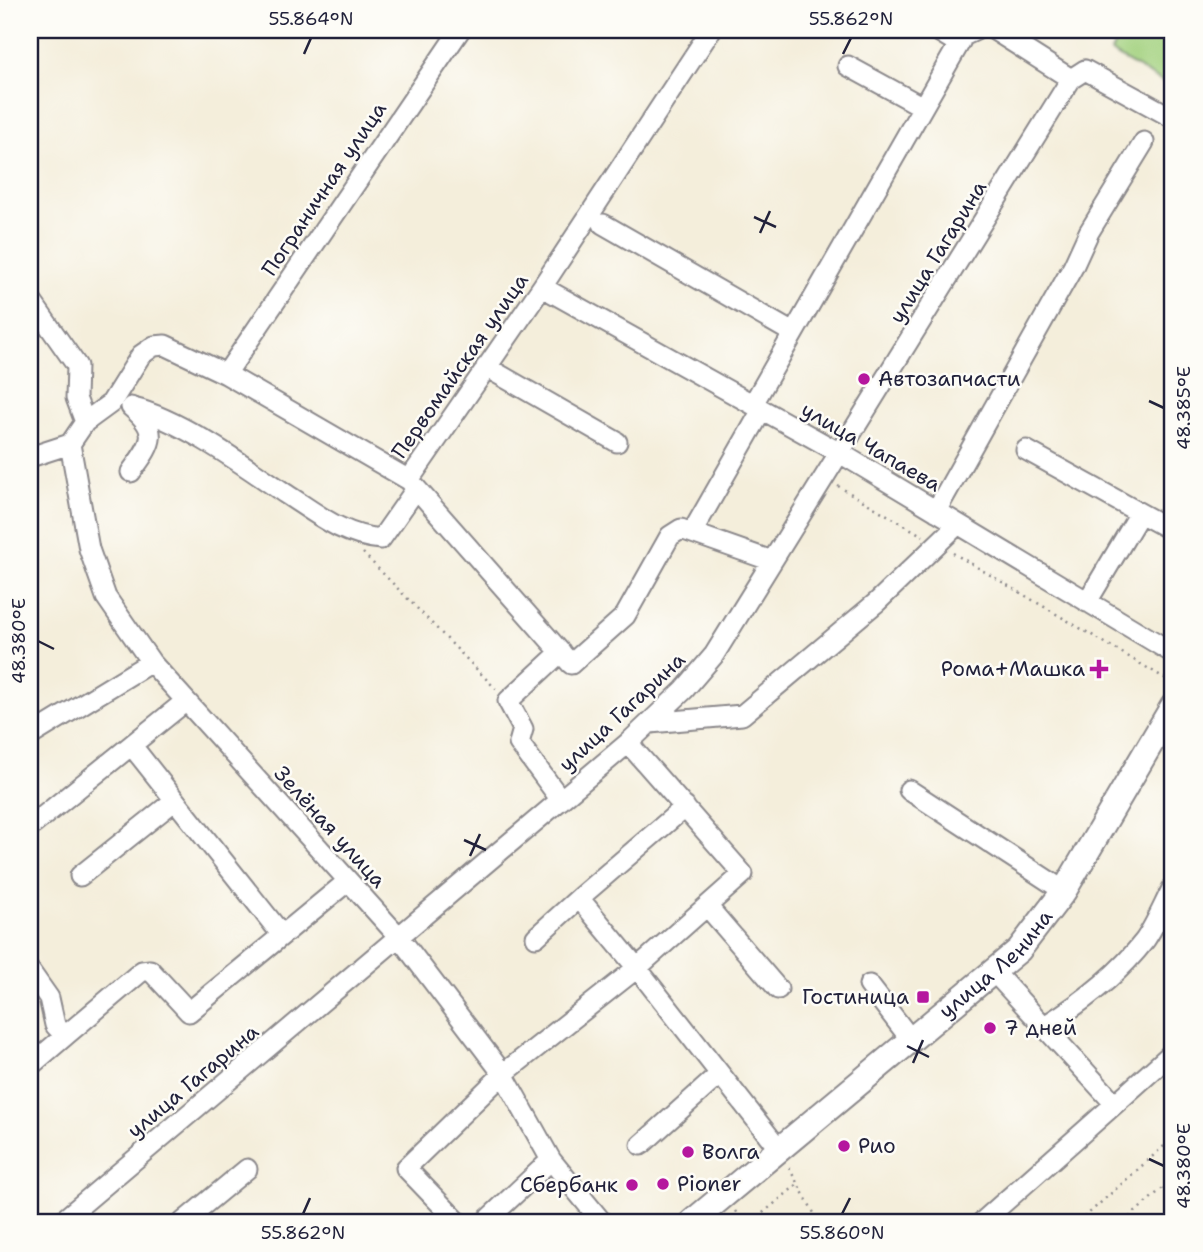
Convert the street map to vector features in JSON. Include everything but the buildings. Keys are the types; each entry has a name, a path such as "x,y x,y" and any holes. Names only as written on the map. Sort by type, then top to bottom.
{"main road":[{"name":"улица Ленина","path":"692,1222 995,973 1019,950 1064,891 1173,706"}],"street":[{"name":"Пограничная улица","path":"226,374 460,30"},
{"name":"Первомайская улица","path":"70,444 85,422 114,398 141,355 154,346 165,345 226,374 412,485 486,368 710,30"},
{"path":"936,30 959,44"},
{"path":"693,531 793,333 963,36 976,30"},
{"path":"994,30 1078,74 1173,118"},
{"path":"848,66 923,107"},
{"name":"улица Гагарина","path":"69,1220 628,743 684,690 714,655 1078,74"},
{"path":"936,511 1067,278 1089,232 1144,142"},
{"path":"603,224 793,333"},
{"name":"улица Чапаева","path":"542,287 840,453 1173,653"},
{"path":"30,299 77,366 76,398 85,422"},
{"path":"486,368 617,442"},
{"path":"114,398 132,408 153,413 250,469 342,531 381,539 412,485 571,664 625,616 670,536 681,529 772,561"},
{"path":"131,472 149,447 152,438 149,426 132,408"},
{"path":"30,457 70,444"},
{"name":"Зелёная улица","path":"70,444 97,577 106,597 151,662 399,937 503,1074 551,1160 602,1222"},
{"path":"1026,450 1173,531"},
{"path":"1087,602 1140,513"},
{"path":"650,723 742,715 877,602 958,524"},
{"path":"561,652 508,701 523,729 519,743 561,800"},
{"path":"30,736 151,662"},
{"path":"30,827 186,701"},
{"path":"456,1220 406,1168 503,1074 637,968 743,874 628,743"},
{"path":"132,746 282,935"},
{"path":"909,790 1064,891"},
{"path":"80,876 174,801"},
{"path":"536,937 685,807"},
{"path":"30,1066 142,971 150,970 189,1012 348,881"},
{"path":"1046,1025 1081,1003 1122,965 1146,938 1173,887"},
{"path":"579,898 779,1149"},
{"path":"707,906 778,989"},
{"path":"30,971 48,998 55,1025 65,1036"},
{"path":"995,973 1046,1025 1115,1104"},
{"path":"869,985 912,1041"},
{"path":"982,1222 1173,1052"},
{"path":"641,1145 720,1074"},
{"path":"485,1222 551,1160"},
{"path":"183,1222 247,1169"}],"path":[{"path":"824,478 1173,683"},
{"path":"342,531 508,701"},
{"path":"1079,1222 1173,1138"},
{"path":"779,1149 819,1222"},
{"path":"1124,1222 1173,1179"},
{"path":"752,1222 798,1184"},
{"path":"732,1208 743,1222"}],"green space":[{"path":"1121,30 1173,30 1173,88 1111,52"}],"railway":[{"path":"1170,1222 1173,1219"}],"place":[{"name":"Автозапчасти","path":"864,379"},
{"name":"Рома+Машка","path":"1099,669"},
{"name":"Гостиница","path":"923,997"},
{"name":"7 дней","path":"990,1028"},
{"name":"Рио","path":"844,1146"},
{"name":"Волга","path":"688,1152"},
{"name":"Pioner","path":"663,1184"},
{"name":"Сбербанк","path":"632,1185"}]}
